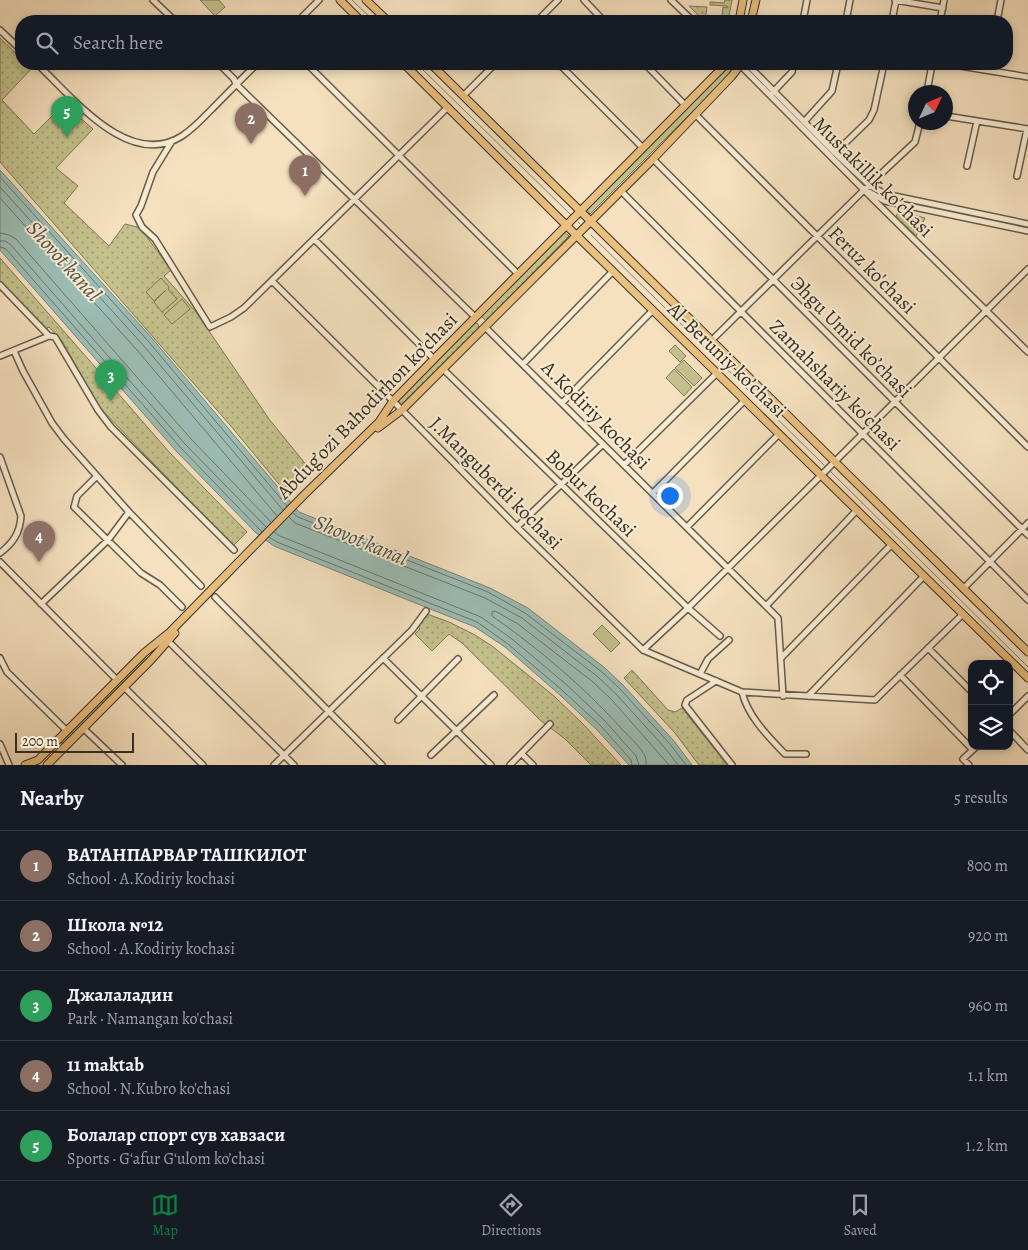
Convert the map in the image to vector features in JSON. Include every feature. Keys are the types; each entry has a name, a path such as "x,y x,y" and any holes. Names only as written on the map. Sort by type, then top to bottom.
{"main road":[{"path":"340,0 356,15"},
{"path":"366,0 382,15"},
{"path":"740,15 743,0"},
{"path":"752,15 756,0"},
{"name":"Al-Beruniy ko’chasi","path":"410,70 1028,678"},
{"name":"Al-Beruniy ko’chasi","path":"437,70 1028,652"},
{"name":"Abdug’ozi Bahodirhon ko’chasi","path":"47,765 124,687 166,639 379,422 393,401 720,70"},
{"name":"Abdug’ozi Bahodirhon ko’chasi","path":"306,496 382,425 402,410 653,159 737,70"},
{"name":"Abdug’ozi Bahodirhon ko’chasi","path":"26,765 38,760 144,653 166,639"}],"street":[{"path":"153,0 169,15"},
{"path":"304,15 319,0"},
{"path":"543,15 558,0"},
{"path":"584,0 598,15"},
{"path":"671,0 687,15"},
{"path":"804,15 807,0"},
{"path":"847,15 850,0"},
{"path":"893,15 896,0 943,8"},
{"path":"941,15 944,0"},
{"path":"998,15 1001,0"},
{"path":"0,30 15,44"},
{"path":"43,70 98,121 119,136 143,144 172,141 192,128 250,70"},
{"path":"225,70 234,79 236,84 475,317"},
{"path":"313,70 518,274"},
{"path":"464,95 489,70"},
{"path":"565,70 643,148"},
{"path":"651,70 685,105"},
{"name":"Mustakillik ko'chasi","path":"748,70 864,190 1028,352"},
{"name":"Mustakillik ko'chasi","path":"749,70 869,185 885,194 1028,224"},
{"path":"774,92 792,70"},
{"path":"804,122 832,91 837,70"},
{"path":"835,153 869,120 874,110 883,70"},
{"path":"928,85 931,70"},
{"path":"985,70 1028,77"},
{"path":"172,141 152,172 141,206 136,215 142,227 154,239 210,327 231,317 244,308 448,107"},
{"name":"Feruz ko'chasi","path":"695,114 1028,447"},
{"path":"953,117 1027,129 1017,176"},
{"path":"968,166 977,121"},
{"path":"711,341 915,142 918,130"},
{"name":"Эhgu Umid ko’chasi","path":"653,159 1028,535"},
{"name":"Zamahshariy ko'chasi","path":"621,190 1028,600"},
{"path":"864,190 885,201 1028,231"},
{"path":"314,239 434,359"},
{"path":"643,650 688,608 1028,269"},
{"path":"523,364 613,271"},
{"name":"J.Manguberdi kochasi","path":"272,282 643,650 742,692 875,700 900,675"},
{"path":"0,285 49,336"},
{"path":"562,403 653,310"},
{"name":"A.Kodiriy kochasi","path":"485,327 778,618 784,696"},
{"path":"0,356 49,336 55,337 98,410 111,427 234,550"},
{"path":"14,350 23,371 52,422 81,459 129,512 201,586"},
{"name":"Bobur kochasi","path":"443,369 688,608 720,636"},
{"path":"624,465 717,372"},
{"path":"653,493 745,400"},
{"path":"686,527 779,434"},
{"path":"517,527 603,444"},
{"path":"0,457 21,516 12,545 0,553"},
{"path":"97,476 77,496 74,507 141,573 160,585 182,606"},
{"path":"766,606 857,510"},
{"path":"41,604 108,540 129,512"},
{"path":"963,589 1028,523"},
{"path":"781,658 892,544"},
{"path":"0,562 117,680"},
{"path":"808,696 924,576"},
{"path":"214,597 382,765"},
{"path":"274,765 412,630 426,611"},
{"path":"963,614 900,675 968,742"},
{"path":"166,639 294,765"},
{"path":"700,674 708,659 729,640"},
{"path":"928,648 968,688"},
{"path":"0,658 6,672 67,731"},
{"path":"384,658 491,765"},
{"path":"398,720 458,659"},
{"path":"716,681 687,700 685,705 732,765"},
{"path":"124,687 203,765"},
{"path":"742,692 745,704 762,730 785,754 806,754"},
{"path":"431,755 494,695"},
{"path":"1013,710 1028,696"},
{"path":"510,765 550,724"},
{"path":"83,728 122,765"},
{"path":"1013,734 1028,750"},
{"path":"56,742 63,748"},
{"path":"0,744 9,765"},
{"path":"969,765 964,759 972,750"},
{"path":"522,754 533,765"}],"shaded area":[{"path":"200,0 219,0 225,7 214,15"},
{"path":"725,0 732,0 729,15 722,15 723,7 727,8 727,6 710,5 710,2 724,3"},
{"path":"689,6 707,7 706,15 698,15"},
{"path":"0,38 15,52 15,70 30,70 2,100 34,134 64,104 93,129 56,168 78,186 64,203 109,246 125,224 139,226 171,270 164,276 196,312 269,419 308,467 283,489 230,425 0,162"},
{"path":"724,70 734,70 590,214 587,210"},
{"path":"898,211 925,218 916,236 896,217"},
{"path":"564,232 569,236 486,321 481,316"},
{"path":"0,258 170,453 247,532 233,546 100,408 62,341 49,327 45,330 0,286"},
{"path":"161,278 177,299 162,312 154,302 166,290 154,301 146,292"},
{"path":"182,299 190,309 172,324 164,315"},
{"path":"474,322 478,324 479,328 403,405 399,404 398,399"},
{"path":"675,345 686,356 680,362 669,351"},
{"path":"684,360 702,378 694,386 675,368"},
{"path":"674,369 692,387 684,396 666,378"},
{"path":"427,614 449,622 492,646 554,696 621,765 591,765 565,739 540,720 462,643 449,634 432,651 415,634 420,629 418,626"},
{"path":"602,625 620,643 611,652 593,634"},
{"path":"145,657 148,660 61,743 61,741"},
{"path":"632,670 668,710 675,712 682,708 727,765 699,765 675,733 624,678"}],"water":[{"name":"Shovot kanal","path":"0,170 151,337 299,512 490,588 528,608 605,668 624,686 674,741 692,765 629,765 597,730 560,695 505,647 475,627 274,546 256,533 177,452 0,250"}],"waterway":[{"path":"352,0 368,15"},
{"path":"423,70 571,215"},
{"path":"591,235 824,465"},
{"path":"830,471 1028,667"}],"place":[{"name":"Болалар спорт сув хавзаси","path":"67,137"},
{"name":"Школа №12","path":"251,144"},
{"name":"ВАТАНПАРВАР ТАШКИЛОТ","path":"305,196"},
{"name":"Джалаладин","path":"111,401"},
{"name":"11 maktab","path":"39,562"}]}
